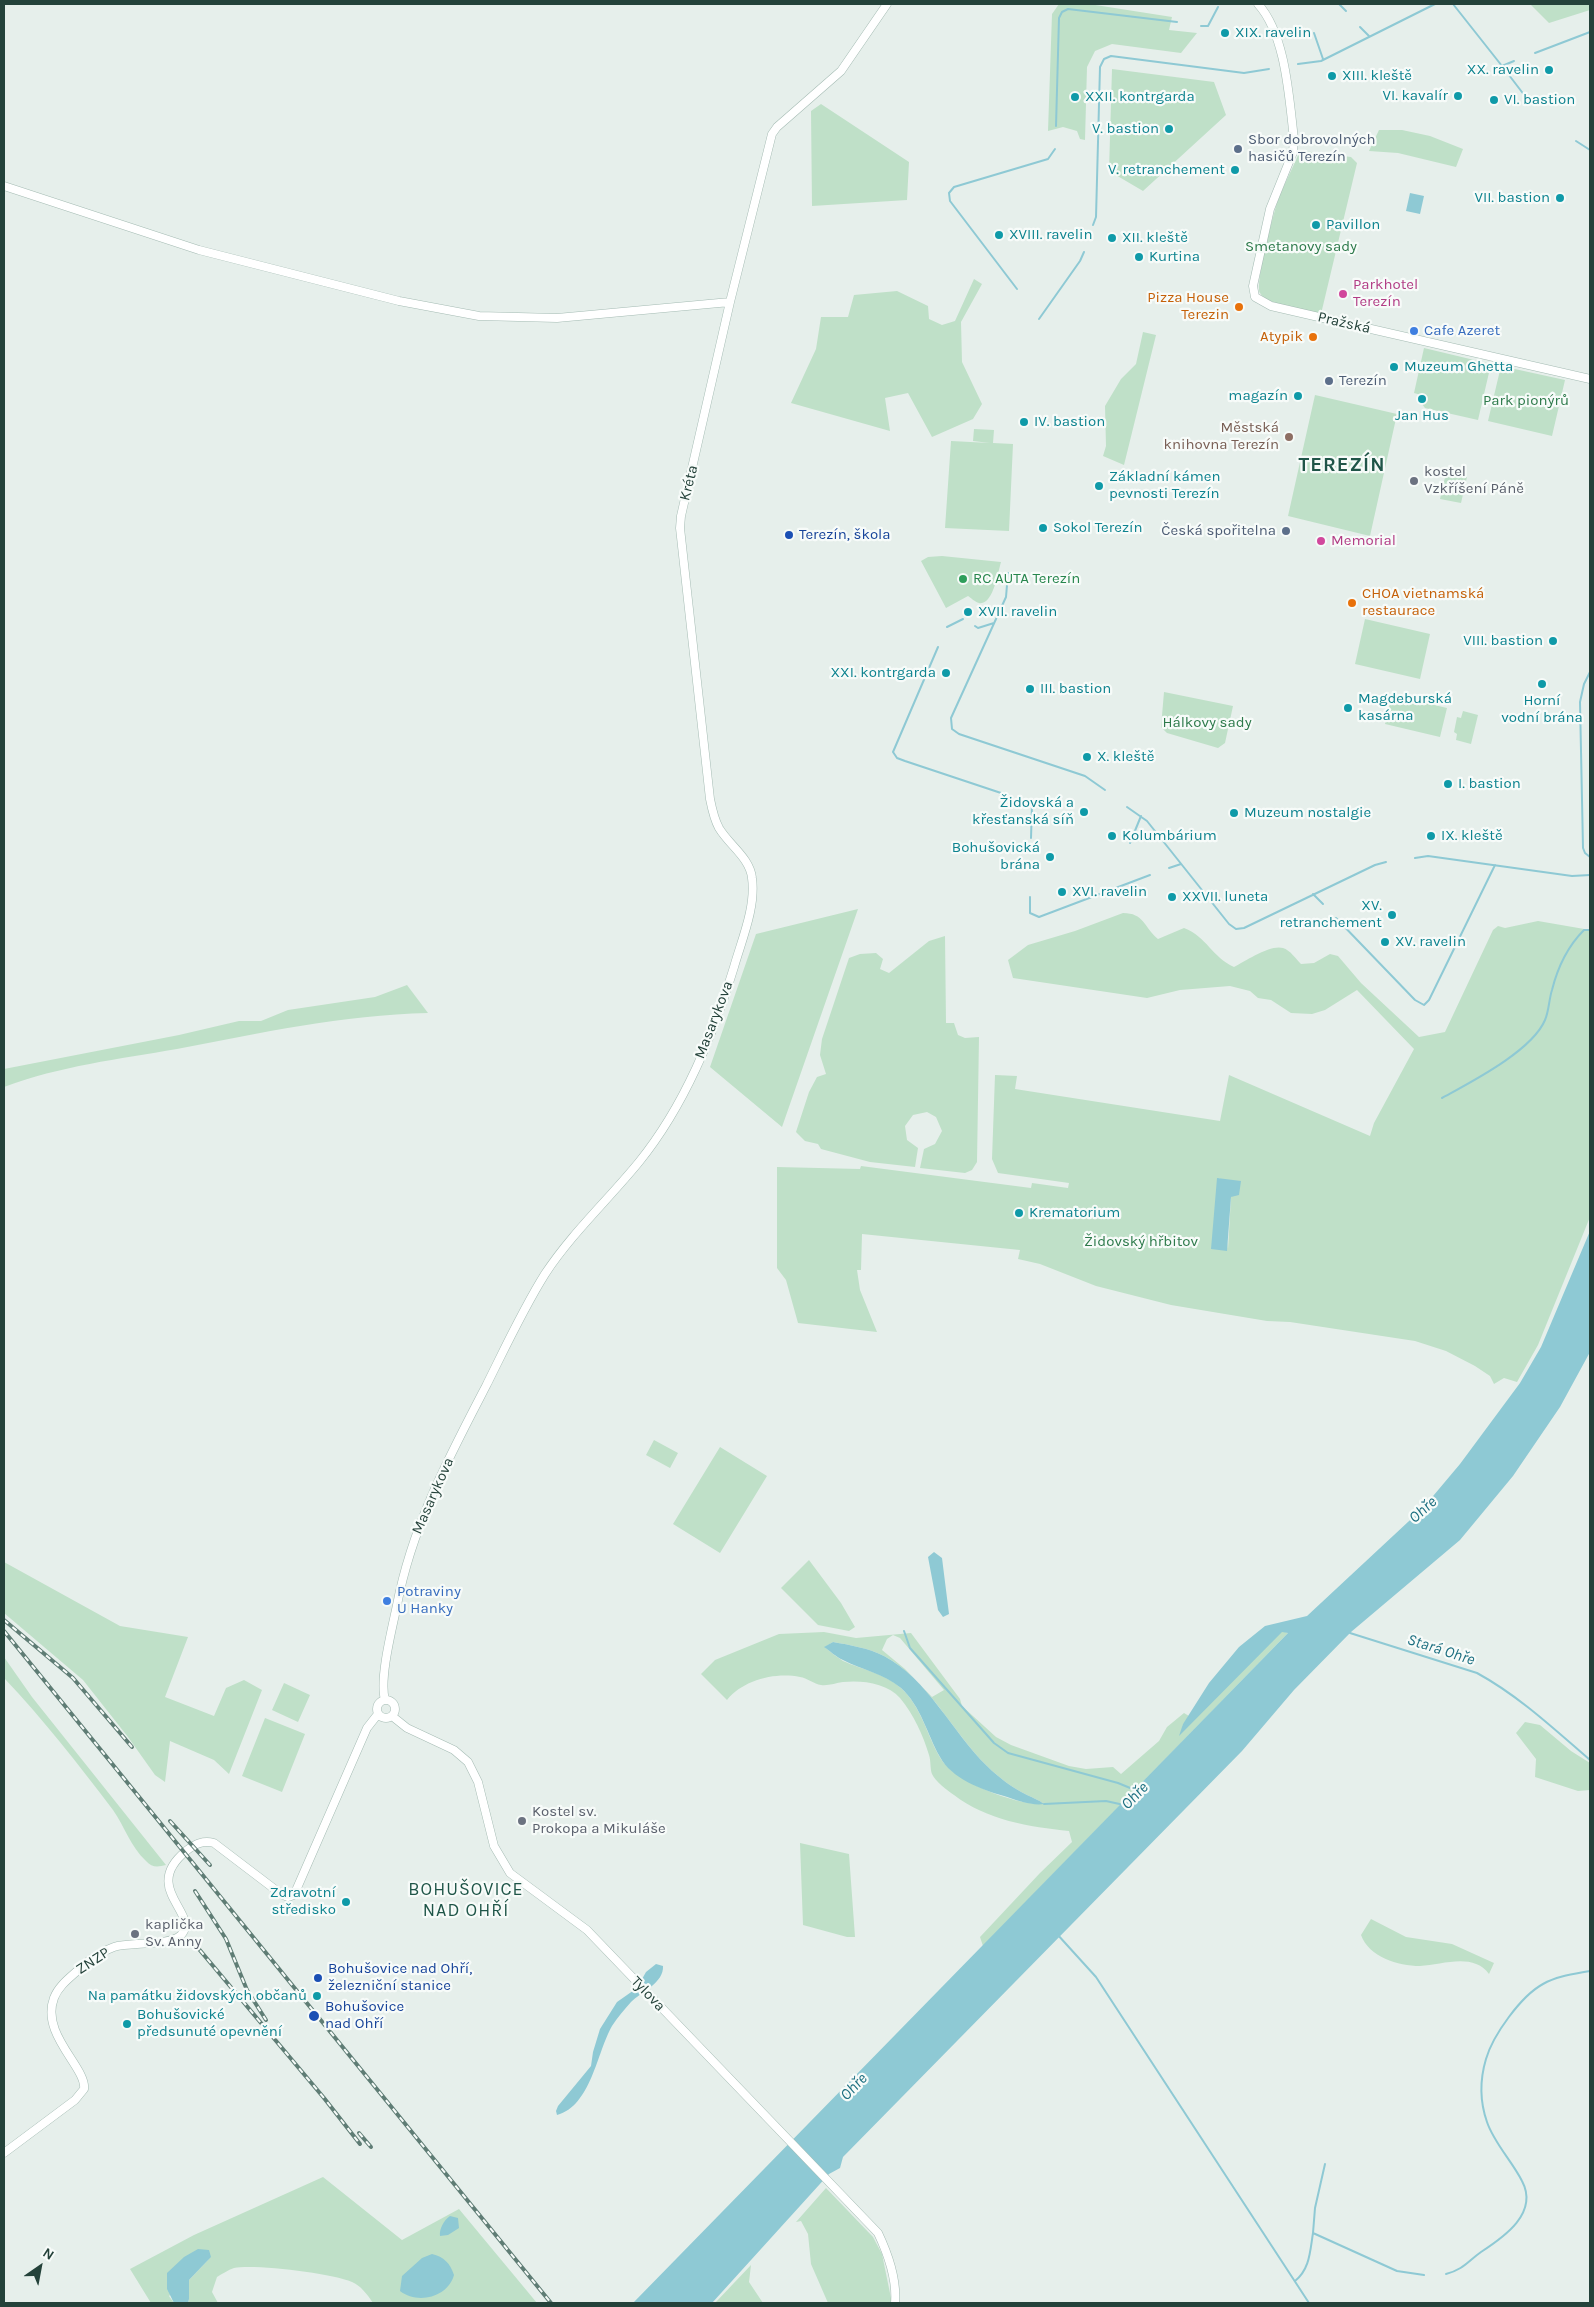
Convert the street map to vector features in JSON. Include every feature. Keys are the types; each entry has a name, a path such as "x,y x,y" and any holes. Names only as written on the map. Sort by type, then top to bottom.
{"street":[{"name":"Kréta","path":"752,876 741,854 718,827 710,799 680,528 681,516 730,302 772,134 777,127 840,71 887,4"},
{"name":"Pražská","path":"1258,4 1274,26 1280,45 1294,145 1270,209 1252,286 1255,297 1260,301 1336,322 1590,379"},
{"path":"4,186 200,250 399,301 479,316 556,318 730,302"},
{"name":"Masarykova","path":"385,1700 384,1681 393,1627 404,1570 418,1528 461,1434 526,1307 565,1246 646,1154 676,1108 701,1058 718,1015 749,918 752,876"},
{"path":"385,1700 391,1702 394,1707 392,1716 383,1718 378,1714 377,1706 385,1700"},
{"name":"ZNZP","path":"4,2153 76,2100 84,2088 82,2076 57,2035 52,2015 54,1997 72,1975 92,1958 107,1950 122,1945 168,1940 181,1935 184,1930 184,1921 168,1888 168,1874 175,1863 197,1844 209,1842 218,1845 283,1895 290,1897 294,1895 367,1728 378,1714"},
{"name":"Tylova","path":"392,1716 407,1728 448,1746 463,1757 472,1767 478,1782 497,1854 510,1873 587,1930 878,2233 890,2265 895,2303"}],"green space":[{"path":"1059,4 1089,4 1172,17 1169,30 1197,33 1181,53 1112,44 1095,51 1087,67 1085,140 1080,139 1077,131 1063,127 1048,131 1052,14"},
{"path":"1530,4 1590,4 1590,10 1549,23"},
{"name":"V. bastion","path":"1112,69 1214,82 1226,115 1143,191 1109,171"},
{"path":"821,104 909,162 907,200 812,206 811,111"},
{"path":"1379,130 1402,130 1430,136 1463,149 1456,167 1398,153 1369,151"},
{"name":"Smetanovy sady","path":"1304,151 1351,157 1357,163 1321,314 1288,307 1271,301 1260,293 1259,287 1265,249 1277,203 1299,153"},
{"path":"974,279 982,284 961,322 962,362 982,404 973,419 932,437 908,393 885,398 890,431 791,403 816,349 821,317 848,317 854,295 897,291 928,306 929,319 942,325 955,321"},
{"path":"1143,332 1156,335 1124,465 1103,456 1106,446 1105,406 1121,379 1136,364"},
{"path":"1424,348 1491,364 1478,420 1425,408 1422,404 1425,402 1421,395 1414,393"},
{"name":"Park pionýrů","path":"1501,366 1565,380 1552,436 1488,421"},
{"path":"1315,395 1397,414 1370,536 1288,516"},
{"path":"974,429 994,430 993,443 1013,444 1009,531 945,528 951,441 990,443 973,441"},
{"path":"1446,473 1467,477 1461,503 1440,499"},
{"name":"RC AUTA Terezín","path":"942,556 1001,562 994,587 984,603 979,603 968,596 946,608 921,561 928,557"},
{"path":"1365,619 1430,634 1420,679 1355,664"},
{"name":"Hálkovy sady","path":"1164,692 1233,706 1225,743 1218,748 1167,733 1161,727"},
{"path":"1392,695 1447,708 1440,737 1385,724"},
{"path":"1463,711 1478,715 1471,744 1456,740 1457,734 1454,732 1457,717 1461,718"},
{"path":"858,909 782,1127 710,1067 756,934"},
{"name":"Židovský hřbitov","path":"1123,913 1140,918 1158,939 1184,928 1198,936 1220,958 1234,967 1258,954 1278,947 1288,951 1301,964 1314,963 1330,954 1338,956 1361,983 1419,1037 1445,1032 1493,930 1498,926 1505,928 1538,921 1590,930 1590,1217 1538,1345 1517,1382 1504,1378 1494,1384 1490,1376 1475,1366 1446,1351 1415,1341 1290,1322 1267,1321 1171,1305 1096,1286 1040,1264 1018,1259 1020,1250 862,1234 861,1270 857,1270 860,1290 877,1332 798,1323 786,1280 777,1268 777,1167 860,1169 861,1166 1031,1188 1032,1183 1068,1188 1069,1183 998,1173 992,1159 995,1075 1017,1076 1015,1089 1220,1121 1229,1075 1370,1136 1374,1123 1414,1049 1357,990 1325,1010 1312,1014 1291,1013 1271,1000 1258,998 1250,991 1230,986 1180,990 1147,998 1013,978 1008,960 1028,945 1075,931","holes":["1219,1178 1233,1195 1231,1197 1228,1249"]},
{"path":"945,936 946,1023 954,1023 958,1035 965,1038 979,1037 977,1162 972,1170 965,1173 920,1168 924,1149 935,1144 942,1131 936,1117 927,1112 913,1115 905,1126 907,1140 918,1148 915,1167 870,1162 821,1149 818,1144 805,1141 796,1132 809,1092 817,1077 826,1074 820,1055 822,1039 849,958 860,954 876,953 883,959 880,969 889,973 929,941"},
{"path":"407,985 428,1013 365,1017 270,1031 68,1068 4,1087 4,1069 179,1035 239,1021 261,1021 288,1010 375,997"},
{"path":"654,1440 678,1453 670,1468 646,1455"},
{"path":"720,1447 767,1476 720,1553 673,1524"},
{"path":"809,1560 841,1603 855,1627 849,1631 818,1625 781,1588"},
{"path":"4,1562 120,1626 188,1637 165,1697 214,1716 226,1688 244,1680 262,1690 229,1774 214,1760 170,1741 165,1782 155,1775 83,1680 4,1613"},
{"path":"1282,1631 1288,1633 983,1946 980,1937 1072,1842 1069,1831 1009,1821 980,1811 948,1791 932,1774 927,1748 910,1711 895,1693 881,1686 858,1682 821,1685 803,1678 780,1676 760,1679 742,1687 727,1700 701,1674 715,1660 779,1634 824,1632 856,1638 911,1633 960,1699 962,1706 996,1737 1011,1745 1069,1766 1086,1769 1113,1767 1121,1774 1159,1741 1167,1727 1184,1713 1189,1716 1182,1726","holes":["893,1635 900,1638 944,1690 932,1697 905,1669 882,1650 887,1639","833,1642 872,1651 900,1666 927,1692 974,1752 1001,1779 1044,1804 1033,1804 1004,1797 973,1784 948,1768 936,1750 915,1705 902,1689 881,1675 843,1661 831,1653 825,1647"]},
{"path":"4,1657 32,1697 166,1865 153,1866 140,1855 113,1810 74,1759 4,1678"},
{"path":"284,1683 310,1695 298,1722 272,1710"},
{"path":"265,1718 305,1734 282,1792 242,1776"},
{"path":"1525,1722 1540,1725 1571,1751 1590,1763 1590,1790 1578,1791 1535,1777 1536,1759 1516,1733"},
{"path":"800,1843 849,1854 855,1937 847,1937 803,1925"},
{"path":"1371,1919 1406,1937 1452,1944 1494,1963 1489,1974 1475,1963 1457,1961 1411,1966 1385,1959 1370,1949 1361,1935"},
{"path":"323,2177 402,2240 459,2209 537,2303 373,2303 358,2285 328,2275 293,2270 244,2267 234,2268 217,2277 212,2292 218,2303 188,2303 189,2280 211,2257 169,2296 174,2303 151,2303 130,2269 194,2235"},
{"path":"826,2188 873,2237 882,2254 892,2303 828,2303 811,2264 808,2234 801,2221 796,2222"},
{"path":"751,2265 749,2282 763,2303 715,2303"}],"water":[{"path":"1410,193 1424,196 1420,214 1406,211"},
{"path":"1217,1178 1241,1181 1239,1195 1231,1197 1227,1251 1211,1249"},
{"name":"Ohře","path":"1590,1231 1590,1352 1560,1407 1513,1476 1460,1540 1351,1632 1294,1690 1242,1751 843,2157 840,2168 829,2174 712,2303 633,2303 1288,1633 1282,1632 1179,1736 1183,1724 1209,1683 1239,1647 1265,1626 1307,1616 1423,1508 1460,1464 1520,1383 1541,1347"},
{"path":"934,1552 942,1558 949,1614 943,1617 938,1610 928,1557"},
{"path":"833,1642 872,1651 900,1666 927,1692 974,1752 1001,1779 1044,1804 1024,1802 986,1790 959,1777 940,1757 919,1712 908,1695 887,1679 840,1659 824,1647"},
{"path":"656,1964 663,1966 660,1977 651,1987 631,2002 616,2020 585,2090 569,2110 557,2115 558,2106 591,2066 600,2029 617,2002 637,1988 646,1972"},
{"path":"450,2216 458,2218 459,2228 448,2235 440,2236 442,2225"},
{"path":"198,2249 209,2250 211,2257 189,2280 188,2303 174,2303 167,2289 167,2273 184,2257"},
{"path":"432,2254 443,2259 454,2275 446,2289 423,2298 415,2298 400,2291 402,2276 422,2258"}],"waterway":[{"path":"1339,4 1346,11"},
{"path":"1298,64 1321,61 1435,4"},
{"path":"1453,4 1502,66 1514,61"},
{"path":"1201,26 1208,26 1218,7"},
{"path":"1056,126 1059,18 1062,12 1068,9 1177,22"},
{"path":"1360,27 1369,36"},
{"path":"1535,53 1590,32"},
{"path":"1314,33 1323,59"},
{"path":"1093,225 1096,217 1100,67 1104,59 1111,56 1244,73 1269,69"},
{"path":"1502,66 1525,96"},
{"path":"1576,141 1590,150"},
{"path":"1017,289 950,201 949,193 954,187 1048,159 1055,149"},
{"path":"1039,319 1080,261 1084,252"},
{"path":"1008,573 1006,597 951,718 952,729 959,734 1085,776 1105,790"},
{"path":"947,627 963,619"},
{"path":"975,626 978,628 994,623"},
{"path":"938,647 893,752 897,758 1001,793"},
{"path":"1590,672 1584,684 1580,702 1583,848 1590,857"},
{"path":"1024,800 1032,805 1031,838"},
{"path":"1127,807 1147,821 1229,924 1236,929 1244,928 1375,865 1386,862"},
{"path":"1130,843 1141,816"},
{"path":"1415,858 1428,856 1572,876 1590,875"},
{"path":"1169,868 1181,864"},
{"path":"1336,918 1415,1000 1424,1005 1429,1000 1495,865"},
{"path":"1030,897 1030,913 1039,917 1150,875"},
{"path":"1313,894 1323,904"},
{"path":"1442,1098 1500,1065 1528,1043 1538,1032 1545,1020 1554,981 1564,957 1584,930 1590,930"},
{"name":"Ohře","path":"904,1631 910,1648 994,1743 1008,1753 1118,1783 1135,1790"},
{"name":"Stará Ohře","path":"1350,1633 1477,1673 1522,1702 1590,1760"},
{"name":"Ohře","path":"1044,1804 1106,1801 1124,1805"},
{"path":"1057,1934 1096,1977 1309,2303"},
{"path":"1446,2274 1461,2267 1500,2239 1523,2214 1526,2203 1526,2193 1522,2181 1490,2130 1485,2114 1482,2099 1482,2082 1484,2067 1490,2049 1501,2028 1526,1997 1543,1984 1554,1979 1590,1971"},
{"path":"1313,2233 1315,2208 1325,2164"},
{"path":"1295,2281 1304,2271 1310,2253 1313,2233 1397,2271 1424,2275"}],"railway":[{"path":"4,1620 73,1678 132,1747"},
{"path":"4,1631 551,2303"},
{"path":"170,1821 210,1865"},
{"path":"195,1891 226,1939 247,1990 266,2020"},
{"path":"193,1942 324,2098 360,2144"},
{"path":"359,2133 371,2147"}],"place":[{"name":"XIX. ravelin","path":"1225,33"},
{"name":"XX. ravelin","path":"1549,70"},
{"name":"XIII. kleště","path":"1332,76"},
{"name":"VI. kavalír","path":"1458,96"},
{"name":"XXII. kontrgarda","path":"1075,97"},
{"name":"VI. bastion","path":"1494,100"},
{"name":"V. bastion","path":"1169,129"},
{"name":"Sbor dobrovolných hasičů Terezín","path":"1238,149"},
{"name":"V. retranchement","path":"1235,170"},
{"name":"VII. bastion","path":"1560,198"},
{"name":"Pavillon","path":"1316,225"},
{"name":"XVIII. ravelin","path":"999,235"},
{"name":"XII. kleště","path":"1112,238"},
{"name":"Kurtina","path":"1139,257"},
{"name":"Parkhotel Terezín","path":"1343,294"},
{"name":"Pizza House Terezin","path":"1239,307"},
{"name":"Cafe Azeret","path":"1414,331"},
{"name":"Atypik","path":"1313,337"},
{"name":"Muzeum Ghetta","path":"1394,367"},
{"name":"Terezín","path":"1329,381"},
{"name":"magazín","path":"1298,396"},
{"name":"Jan Hus","path":"1422,399"},
{"name":"IV. bastion","path":"1024,422"},
{"name":"Městská knihovna Terezín","path":"1289,437"},
{"name":"kostel Vzkříšení Páně","path":"1414,481"},
{"name":"Základní kámen pevnosti Terezín","path":"1099,486"},
{"name":"Sokol Terezín","path":"1043,528"},
{"name":"Česká spořitelna","path":"1286,531"},
{"name":"Terezín, škola","path":"789,535"},
{"name":"Memorial","path":"1321,541"},
{"name":"RC AUTA Terezín","path":"963,579"},
{"name":"CHOA vietnamská restaurace","path":"1352,603"},
{"name":"XVII. ravelin","path":"968,612"},
{"name":"VIII. bastion","path":"1553,641"},
{"name":"XXI. kontrgarda","path":"946,673"},
{"name":"Horní vodní brána","path":"1542,684"},
{"name":"III. bastion","path":"1030,689"},
{"name":"Magdeburská kasárna","path":"1348,708"},
{"name":"X. kleště","path":"1087,757"},
{"name":"I. bastion","path":"1448,784"},
{"name":"Židovská a křesťanská síň","path":"1084,812"},
{"name":"Muzeum nostalgie","path":"1234,813"},
{"name":"Kolumbárium","path":"1112,836"},
{"name":"IX. kleště","path":"1431,836"},
{"name":"Bohušovická brána","path":"1050,857"},
{"name":"XVI. ravelin","path":"1062,892"},
{"name":"XXVII. luneta","path":"1172,897"},
{"name":"XV. retranchement","path":"1392,915"},
{"name":"XV. ravelin","path":"1385,942"},
{"name":"Krematorium","path":"1019,1213"},
{"name":"Potraviny U Hanky","path":"387,1601"},
{"name":"Kostel sv. Prokopa a Mikuláše","path":"522,1821"},
{"name":"Zdravotní středisko","path":"346,1902"},
{"name":"kaplička Sv. Anny","path":"135,1934"},
{"name":"Bohušovice nad Ohří, železniční stanice","path":"318,1978"},
{"name":"Na památku židovských občanů","path":"317,1996"},
{"name":"Bohušovice nad Ohří","path":"314,2016"},
{"name":"Bohušovické předsunuté opevnění","path":"127,2024"}],"district":[{"name":"TEREZÍN","path":"1342,465"},
{"name":"BOHUŠOVICE NAD OHŘÍ","path":"466,1900"}]}
